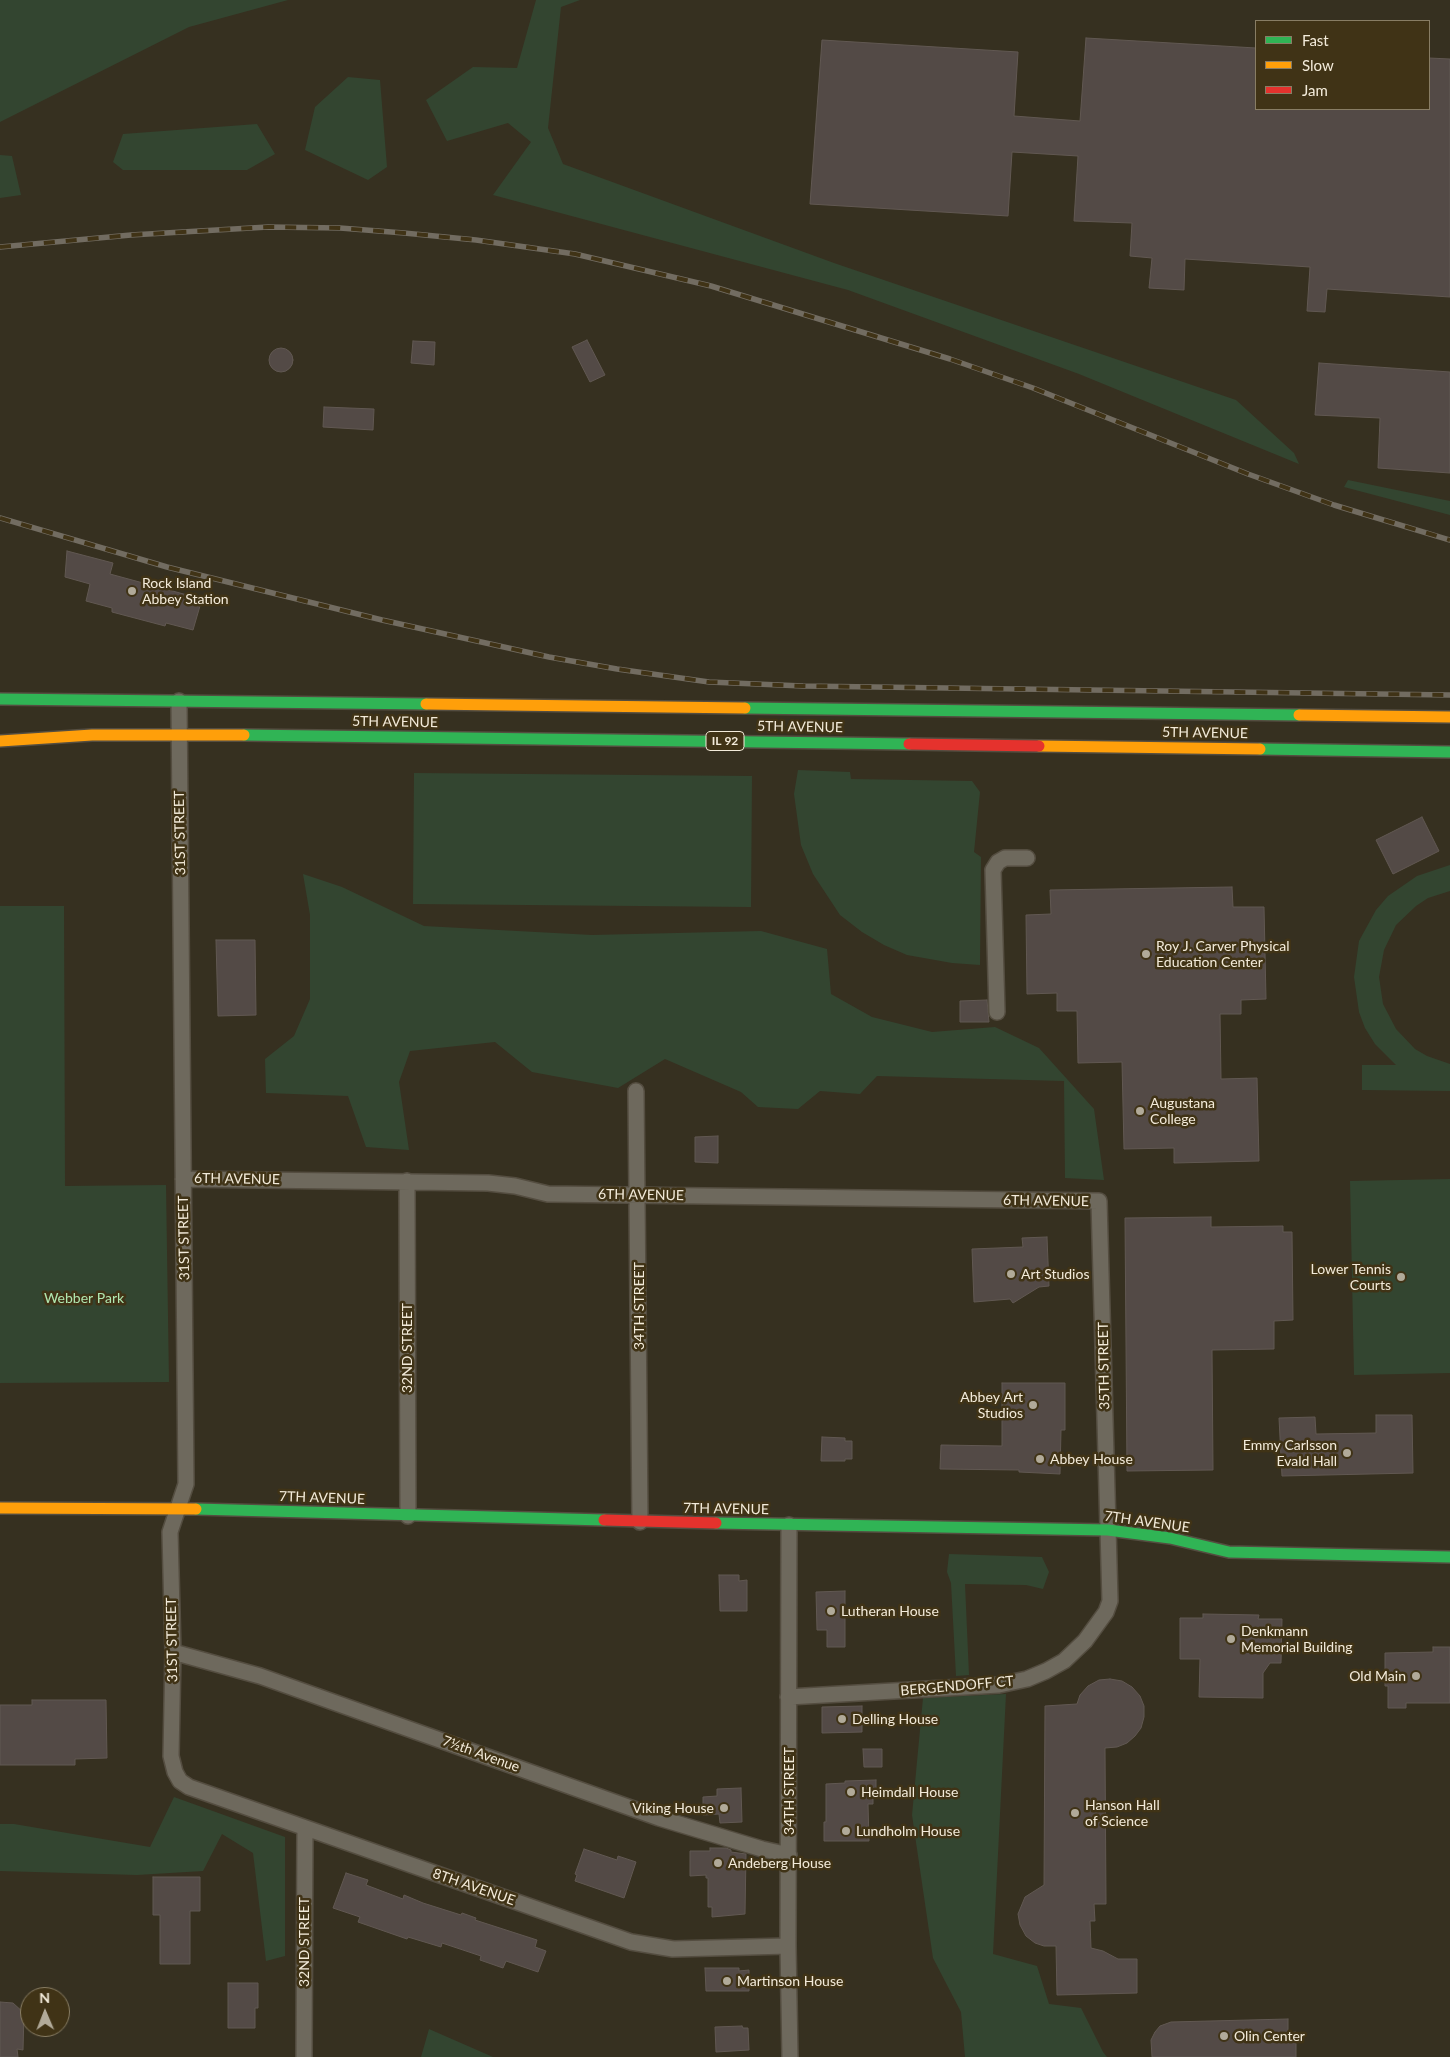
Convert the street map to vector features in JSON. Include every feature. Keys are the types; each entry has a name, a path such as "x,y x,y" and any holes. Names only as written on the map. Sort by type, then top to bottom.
{"main road":[{"name":"5TH AVENUE","path":"0,698 1450,717"},
{"name":"5TH AVENUE","path":"0,742 92,735 179,734 1450,752"},
{"name":"7TH AVENUE","path":"0,1508 178,1509 640,1522 1108,1530 1170,1538 1229,1552 1450,1557"}],"street":[{"name":"31ST STREET","path":"175,1772 171,1756 173,1652 170,1532 186,1484 180,701"},
{"path":"997,1012 994,870 998,862 1006,858 1027,858"},
{"name":"34TH STREET","path":"636,1091 640,1522"},
{"name":"6TH AVENUE","path":"183,1179 488,1183 514,1186 548,1194 1099,1202"},
{"name":"32ND STREET","path":"407,1181 408,1516"},
{"name":"35TH STREET","path":"1099,1202 1108,1530"},
{"name":"34TH STREET","path":"788,1525 788,1946 790,2057"},
{"name":"BERGENDOFF CT","path":"788,1696 1000,1685 1027,1679 1046,1671 1064,1661 1085,1641 1106,1612 1110,1601 1108,1530"},
{"name":"7½th Avenue","path":"173,1652 260,1676 659,1818 762,1850 789,1855"},
{"name":"8TH AVENUE","path":"175,1772 180,1782 189,1787 647,1946 673,1949 788,1946"},
{"name":"32ND STREET","path":"304,2057 305,1828"}],"green space":[{"path":"0,0 288,0 189,27 0,122"},
{"path":"536,0 580,0 561,7 548,128 563,164 834,263 1236,400 1294,453 1299,464 1079,374 848,290 493,195 531,142 508,123 447,141 426,100 473,67 517,68"},
{"path":"348,77 380,80 387,167 368,180 305,150 315,107"},
{"path":"257,124 275,154 247,170 123,170 113,162 123,134"},
{"path":"0,155 12,156 21,195 0,198"},
{"path":"1348,480 1450,501 1450,515 1344,487"},
{"path":"798,770 850,772 851,779 972,781 980,792 974,852 981,857 980,965 952,963 907,955 884,945 862,932 840,915 813,874 801,845 794,794"},
{"path":"414,773 752,776 751,907 413,904"},
{"path":"1450,865 1450,891 1428,898 1416,906 1396,925 1384,950 1379,977 1383,1004 1396,1029 1415,1049 1427,1056 1450,1064 1450,1091 1362,1090 1362,1065 1396,1065 1375,1044 1365,1028 1359,1012 1354,977 1359,941 1376,910 1388,896 1417,876"},
{"path":"303,874 342,887 424,926 592,935 761,931 827,949 831,994 872,1017 932,1032 995,1027 1039,1048 1094,1109 1104,1180 1065,1178 1064,1081 877,1076 860,1094 820,1091 798,1109 758,1107 741,1092 665,1059 618,1088 532,1072 495,1042 410,1051 399,1082 409,1150 366,1147 348,1096 266,1093 265,1059 294,1036 310,999 310,915"},
{"name":"Webber Park","path":"0,906 64,906 65,1186 166,1185 169,1382 0,1383"},
{"name":"Lower Tennis Courts","path":"1450,1179 1450,1373 1354,1375 1350,1181"},
{"path":"949,1554 1042,1557 1049,1572 1043,1589 1026,1585 965,1584 969,1675 956,1676 951,1583 947,1572"},
{"path":"1006,1694 993,1954 1037,1966 1049,2004 1081,2008 1107,2057 965,2057 961,2012 933,1958 912,1815 923,1698"},
{"path":"174,1797 285,1837 285,1956 266,1961 253,1853 222,1834 203,1871 137,1875 0,1871 0,1824 14,1824 150,1847"},
{"path":"429,2029 493,2057 421,2057"}],"building":[{"path":"1086,38 1255,48 1255,110 1430,110 1430,58 1450,59 1450,297 1327,289 1325,312 1307,311 1310,267 1185,259 1184,290 1149,288 1152,258 1130,256 1132,223 1074,221 1078,156 1012,152 1008,216 810,204 822,40 1018,52 1014,116 1080,121"},
{"path":"587,340 605,375 590,382 572,347"},
{"path":"413,341 435,342 434,365 411,363"},
{"path":"281,348 290,351 293,360 290,369 281,372 272,369 269,360 272,351"},
{"path":"1319,363 1450,372 1450,473 1378,468 1380,418 1315,415"},
{"path":"324,407 374,409 373,430 323,427"},
{"name":"Rock Island Abbey Station","path":"67,551 113,563 110,574 202,599 193,630 166,623 165,626 112,612 112,608 86,601 90,584 65,577"},
{"path":"1422,817 1439,851 1393,874 1376,840"},
{"name":"Roy J. Carver Physical Education Center","path":"1232,887 1233,907 1264,907 1266,999 1241,1000 1241,1014 1220,1014 1221,1079 1257,1078 1259,1161 1174,1163 1174,1148 1124,1149 1122,1062 1078,1063 1077,1011 1057,1011 1057,993 1027,994 1026,915 1051,914 1050,890"},
{"path":"216,940 255,940 256,1015 218,1016"},
{"path":"987,1000 989,1022 960,1022 960,1001"},
{"path":"718,1136 718,1163 695,1162 695,1137"},
{"path":"1211,1217 1211,1227 1283,1226 1283,1232 1292,1232 1293,1320 1274,1321 1274,1349 1212,1350 1213,1470 1127,1471 1125,1218"},
{"name":"Art Studios","path":"1047,1237 1049,1286 1039,1287 1013,1303 1010,1299 974,1302 972,1249 1023,1247 1022,1238"},
{"path":"1002,1383 1065,1383 1065,1430 1061,1430 1060,1474 1019,1472 1019,1470 940,1469 941,1445 1002,1446"},
{"name":"Emmy Carlsson Evald Hall","path":"1376,1415 1412,1415 1413,1473 1282,1476 1279,1418 1315,1417 1316,1434 1376,1433"},
{"path":"822,1437 845,1438 845,1441 852,1441 852,1459 845,1459 845,1461 821,1461"},
{"path":"719,1575 739,1575 739,1581 747,1580 747,1611 720,1611"},
{"name":"Lutheran House","path":"845,1591 845,1647 827,1647 827,1630 817,1630 816,1592"},
{"name":"Denkmann Memorial Building","path":"1203,1614 1259,1615 1258,1619 1282,1619 1281,1663 1270,1663 1263,1673 1263,1698 1199,1697 1200,1659 1180,1659 1180,1618 1203,1618"},
{"name":"Old Main","path":"1433,1647 1450,1647 1450,1703 1406,1703 1406,1708 1388,1708 1388,1686 1385,1686 1385,1653 1433,1652"},
{"name":"Hanson Hall of Science","path":"1099,1680 1122,1681 1132,1687 1140,1696 1144,1706 1144,1717 1141,1728 1127,1743 1117,1747 1105,1748 1106,1904 1094,1904 1095,1921 1090,1921 1091,1948 1103,1951 1118,1959 1137,1959 1137,1993 1057,1995 1056,1946 1044,1946 1035,1943 1026,1936 1020,1925 1018,1914 1025,1897 1044,1885 1045,1706 1077,1704 1080,1695 1088,1686"},
{"path":"32,1700 106,1700 107,1758 75,1759 75,1765 0,1765 0,1705 32,1705"},
{"name":"Delling House","path":"862,1706 862,1732 822,1733 822,1707"},
{"path":"863,1749 882,1749 882,1767 864,1767"},
{"path":"876,1780 876,1797 873,1797 873,1804 868,1804 869,1841 824,1841 826,1784"},
{"name":"Viking House","path":"741,1788 742,1822 720,1823 719,1814 703,1815 703,1797 717,1796 717,1789"},
{"path":"710,1848 726,1848 731,1850 731,1852 746,1854 745,1914 712,1917 712,1907 708,1907 708,1878 706,1878 706,1875 690,1876 690,1851 710,1851"},
{"path":"584,1849 617,1860 618,1856 636,1862 624,1898 575,1881 577,1875 575,1874"},
{"path":"346,1873 368,1880 366,1885 403,1899 404,1895 461,1915 462,1913 476,1918 475,1920 537,1940 535,1947 546,1951 538,1972 506,1961 503,1968 480,1960 481,1956 442,1943 441,1947 408,1937 407,1939 358,1922 360,1917 333,1908"},
{"path":"153,1877 200,1877 200,1911 190,1911 190,1964 160,1964 160,1915 153,1915"},
{"name":"Martinson House","path":"705,1968 739,1968 739,1971 749,1970 749,1991 706,1991"},
{"path":"228,1983 258,1983 258,2008 255,2008 255,2028 228,2028"},
{"path":"0,2002 13,2003 20,2009 20,2037 23,2037 23,2050 17,2049 18,2057 0,2057"},
{"name":"Olin Center","path":"1288,2019 1288,2033 1296,2032 1296,2057 1152,2057 1151,2040 1155,2032 1160,2026 1171,2022"},
{"path":"742,2026 743,2028 748,2028 749,2050 716,2052 715,2027"}],"railway":[{"path":"0,247 131,235 268,227 340,228 404,233 476,240 575,254 711,286 950,359 1033,388 1248,474 1334,505 1450,540"},
{"path":"0,518 167,567 382,620 549,657 709,682 803,686 1450,695"}],"traffic: fast":[{"path":"0,699 426,704"},
{"path":"745,708 1299,715"},
{"path":"244,735 909,744"},
{"path":"1260,749 1450,752"},
{"path":"196,1509 604,1520"},
{"path":"716,1523 1108,1530 1170,1538 1229,1552 1450,1557"}],"traffic: slow":[{"path":"426,704 745,708"},
{"path":"1299,715 1450,717"},
{"path":"0,741 92,735 244,735"},
{"path":"1039,746 1260,749"},
{"path":"0,1508 196,1509"}],"traffic: jam":[{"path":"909,744 1039,746"},
{"path":"604,1520 716,1523"}],"place":[{"name":"Rock Island Abbey Station","path":"132,591"},
{"name":"Roy J. Carver Physical Education Center","path":"1146,954"},
{"name":"Augustana College","path":"1140,1111"},
{"name":"Art Studios","path":"1011,1274"},
{"name":"Lower Tennis Courts","path":"1401,1277"},
{"name":"Abbey Art Studios","path":"1033,1405"},
{"name":"Emmy Carlsson Evald Hall","path":"1347,1453"},
{"name":"Abbey House","path":"1040,1459"},
{"name":"Lutheran House","path":"831,1611"},
{"name":"Denkmann Memorial Building","path":"1231,1639"},
{"name":"Old Main","path":"1416,1676"},
{"name":"Delling House","path":"842,1719"},
{"name":"Heimdall House","path":"851,1792"},
{"name":"Viking House","path":"724,1808"},
{"name":"Hanson Hall of Science","path":"1075,1813"},
{"name":"Lundholm House","path":"846,1831"},
{"name":"Andeberg House","path":"718,1863"},
{"name":"Martinson House","path":"727,1981"},
{"name":"Olin Center","path":"1224,2036"}]}
